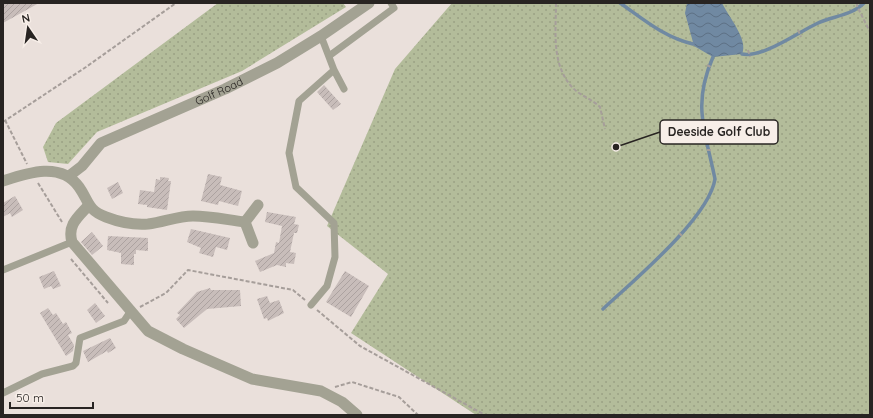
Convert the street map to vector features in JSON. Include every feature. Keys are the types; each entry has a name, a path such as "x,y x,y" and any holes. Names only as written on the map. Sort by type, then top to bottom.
{"street":[{"name":"Golf Road","path":"69,176 82,166 101,143 225,89 277,63 321,36 369,3"},
{"path":"3,181 30,172 53,171 69,176 79,187 88,206 97,213 108,218 135,224 149,224 174,218 194,216 245,222"},
{"path":"245,222 258,205"},
{"path":"88,206 75,220 70,231 72,242 130,312 148,331 183,350 252,380 321,391 342,402 357,415"},
{"path":"245,222 253,243"},
{"path":"342,402 344,415"}],"lane":[{"path":"329,56 394,8 391,3"},
{"path":"321,36 334,70 344,89"},
{"path":"311,305 327,286 335,257 334,223 296,187 289,154 299,100 334,70"},
{"path":"3,270 72,242"},
{"path":"3,393 42,374 73,366 76,363 80,338 124,321 130,312"}],"path":[{"path":"70,231 30,172 4,121 86,67 176,3"},
{"path":"556,3 555,47 562,74 572,88 600,107 605,129"},
{"path":"857,3 859,11 870,32"},
{"path":"798,30 802,37"},
{"path":"748,50 750,57"},
{"path":"707,65 711,67"},
{"path":"679,233 682,236"},
{"path":"130,312 166,293 188,270 293,290 360,346 485,415"},
{"path":"321,391 352,382 399,397 418,415"}],"green space":[{"path":"218,3 343,3 346,7 242,71 97,132 68,164 48,162 43,147 56,123"},
{"path":"452,3 870,3 870,415 476,415 351,333 388,274 327,226 395,69"}],"water":[{"path":"687,3 722,3 737,28 743,42 742,54 713,57 694,46 685,13"}],"building":[{"path":"3,3 39,3 3,23"},
{"path":"324,85 341,104 333,110 317,92"},
{"path":"208,174 222,177 220,185 242,191 238,206 219,201 218,205 201,201"},
{"path":"160,177 169,178 168,181 171,181 167,210 138,204 140,190 154,192 156,179 160,180"},
{"path":"118,182 123,193 112,199 107,188"},
{"path":"15,196 23,210 12,217 10,213 3,217 3,203"},
{"path":"267,212 296,217 294,224 299,225 297,233 294,233 290,252 296,253 294,264 286,263 286,267 277,265 260,272 255,261 274,253 276,242 279,243 282,226 265,222"},
{"path":"191,229 230,238 227,250 216,247 213,257 199,253 201,248 187,242"},
{"path":"92,232 103,246 92,255 81,242"},
{"path":"108,236 148,238 148,251 136,250 136,254 134,254 134,265 121,264 121,253 107,250"},
{"path":"54,271 61,286 53,289 51,286 44,289 39,277"},
{"path":"345,271 369,286 351,317 326,302"},
{"path":"210,288 211,290 240,290 241,306 207,309 184,328 176,319 180,315 177,313 197,292"},
{"path":"267,296 270,303 279,300 284,313 268,321 267,318 264,319 257,299"},
{"path":"95,303 105,316 96,323 87,310"},
{"path":"48,308 53,315 56,313 63,324 66,322 72,333 68,335 74,345 73,351 66,356 40,313"},
{"path":"110,338 116,348 108,353 107,351 88,362 83,351"}],"waterway":[{"path":"620,3 664,33 693,44"},
{"path":"742,54 750,54 770,49 822,21 853,11 864,3"},
{"path":"603,309 650,266 685,230 710,195 715,179 704,132 702,104 703,89 713,57"}],"place":[{"name":"Deeside Golf Club","path":"616,147"}]}
